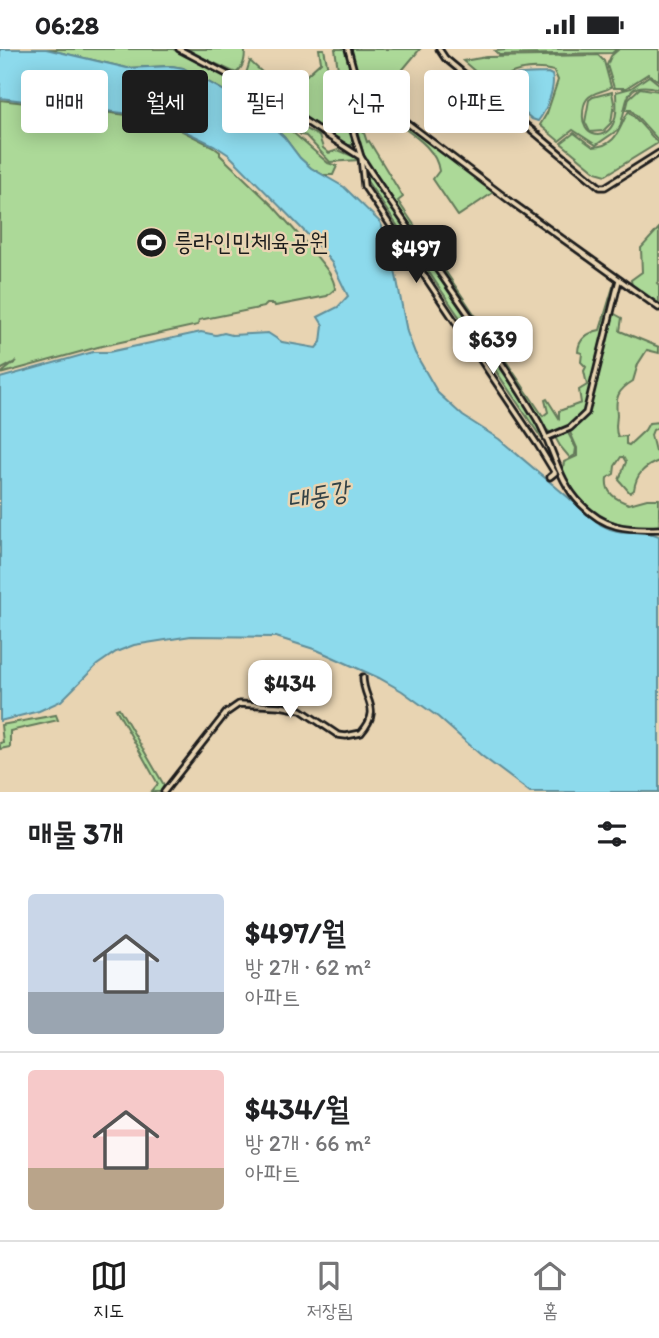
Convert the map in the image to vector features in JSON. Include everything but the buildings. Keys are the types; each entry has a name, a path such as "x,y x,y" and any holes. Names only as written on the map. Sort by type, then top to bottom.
{"street":[{"path":"179,49 257,90 353,149 361,157 538,421 563,480 575,497 603,523 617,527 659,529"},
{"path":"348,49 354,70"},
{"path":"439,49 468,78 600,187 605,187 659,153"},
{"path":"410,125 659,308"},
{"path":"353,133 361,157 364,186 538,445 555,473 550,477"},
{"path":"546,438 570,428 586,413 620,280"},
{"path":"164,792 226,713 239,704 293,708 309,715 338,735 361,733 369,722 372,709 363,677"}],"green space":[{"path":"46,49 173,49 222,73 222,90 208,82 208,70 187,70 171,66 127,68"},
{"path":"183,49 245,49 241,68 229,70"},
{"path":"319,49 324,49 328,69 323,70 323,129 309,121 309,73 321,62"},
{"path":"335,49 345,49 351,70 338,70"},
{"path":"349,49 420,49 402,70 356,70"},
{"path":"617,49 612,53 499,55 495,51"},
{"path":"619,49 659,49 659,81 648,74 626,88 614,88 607,65 611,56"},
{"path":"598,55 604,61 611,87 592,94 587,99 583,122 589,132 599,135 609,130 615,120 616,92 631,88 649,76 659,84 659,89 638,87 632,90 619,129 596,145 573,130 559,141 540,125 558,80 554,71 473,70 463,61 487,57"},
{"path":"250,61 260,70 247,70"},
{"path":"640,88 659,91 659,141 631,110 626,110 629,98"},
{"path":"612,92 614,103 611,123 603,131 590,132 585,122 589,100"},
{"name":"릉라인민체육공원","path":"0,100 21,102 21,133 108,133 108,113 122,114 122,133 186,133 212,146 273,206 313,251 312,254 314,253 330,274 334,284 335,289 327,296 275,306 267,304 264,307 199,320 198,325 98,347 0,374 17,361 0,370"},
{"path":"629,111 658,143 606,175 596,172 561,143 574,133 593,147 602,146 617,134"},
{"path":"410,128 494,192 458,216 433,179 439,171 437,162 422,142 410,133"},
{"path":"309,131 319,136 323,148 329,153 338,150 358,160 330,162 306,136 299,133"},
{"path":"280,133 294,133 328,163 337,166 333,175 323,175 311,168"},
{"path":"329,133 352,133 353,145 348,145"},
{"path":"358,133 364,133 367,142 369,141 403,197 398,201 543,416 548,412 547,399 559,418 559,411 581,403 579,390 587,385 584,371 586,367 581,362 582,353 578,352 578,347 585,337 600,330 613,287 617,285 586,410 578,421 552,434 547,430 365,160"},
{"path":"365,167 536,421 542,439 367,181"},
{"path":"659,228 658,304 632,287 631,280 642,272 641,248"},
{"path":"613,313 622,318 620,331 659,347 659,353 647,350 638,364 633,381 619,395 616,429 618,437 626,436 626,444 629,445 649,423 659,422 659,427 653,430 651,435 655,451 659,452 659,461 642,471 630,493 619,480 626,462 621,457 615,466 614,474 607,478 608,488 615,498 629,504 659,499 659,527 628,525 601,517 579,499 562,473 564,462 577,456 577,448 569,430 580,423 589,410"},
{"path":"567,431 576,448 575,455 570,458 555,437"},
{"path":"119,708 164,785 161,792 151,792 158,784 116,709"},
{"path":"56,715 58,720 10,731 10,747 0,749 0,743 3,742 1,725"}],"water":[{"path":"0,49 46,49 127,68 172,66 187,70 122,70 122,113 108,111 108,70 21,70 21,101 0,98"},
{"path":"548,73 553,80 547,105 538,121 529,116 529,74"},
{"name":"대동강","path":"208,82 222,90 222,133 280,133 311,168 344,187 380,222 390,244 407,332 415,353 438,393 463,416 499,439 601,525 616,531 659,536 659,792 530,792 402,691 317,650 276,637 191,636 134,645 116,652 97,665 61,701 39,711 0,721 0,378 93,352 109,352 201,332 216,335 268,333 282,342 316,348 321,342 323,325 318,317 338,307 348,296 332,263 314,241 229,155 189,133 208,133"}],"place":[{"name":"릉라인민체육공원","path":"151,242"}]}
